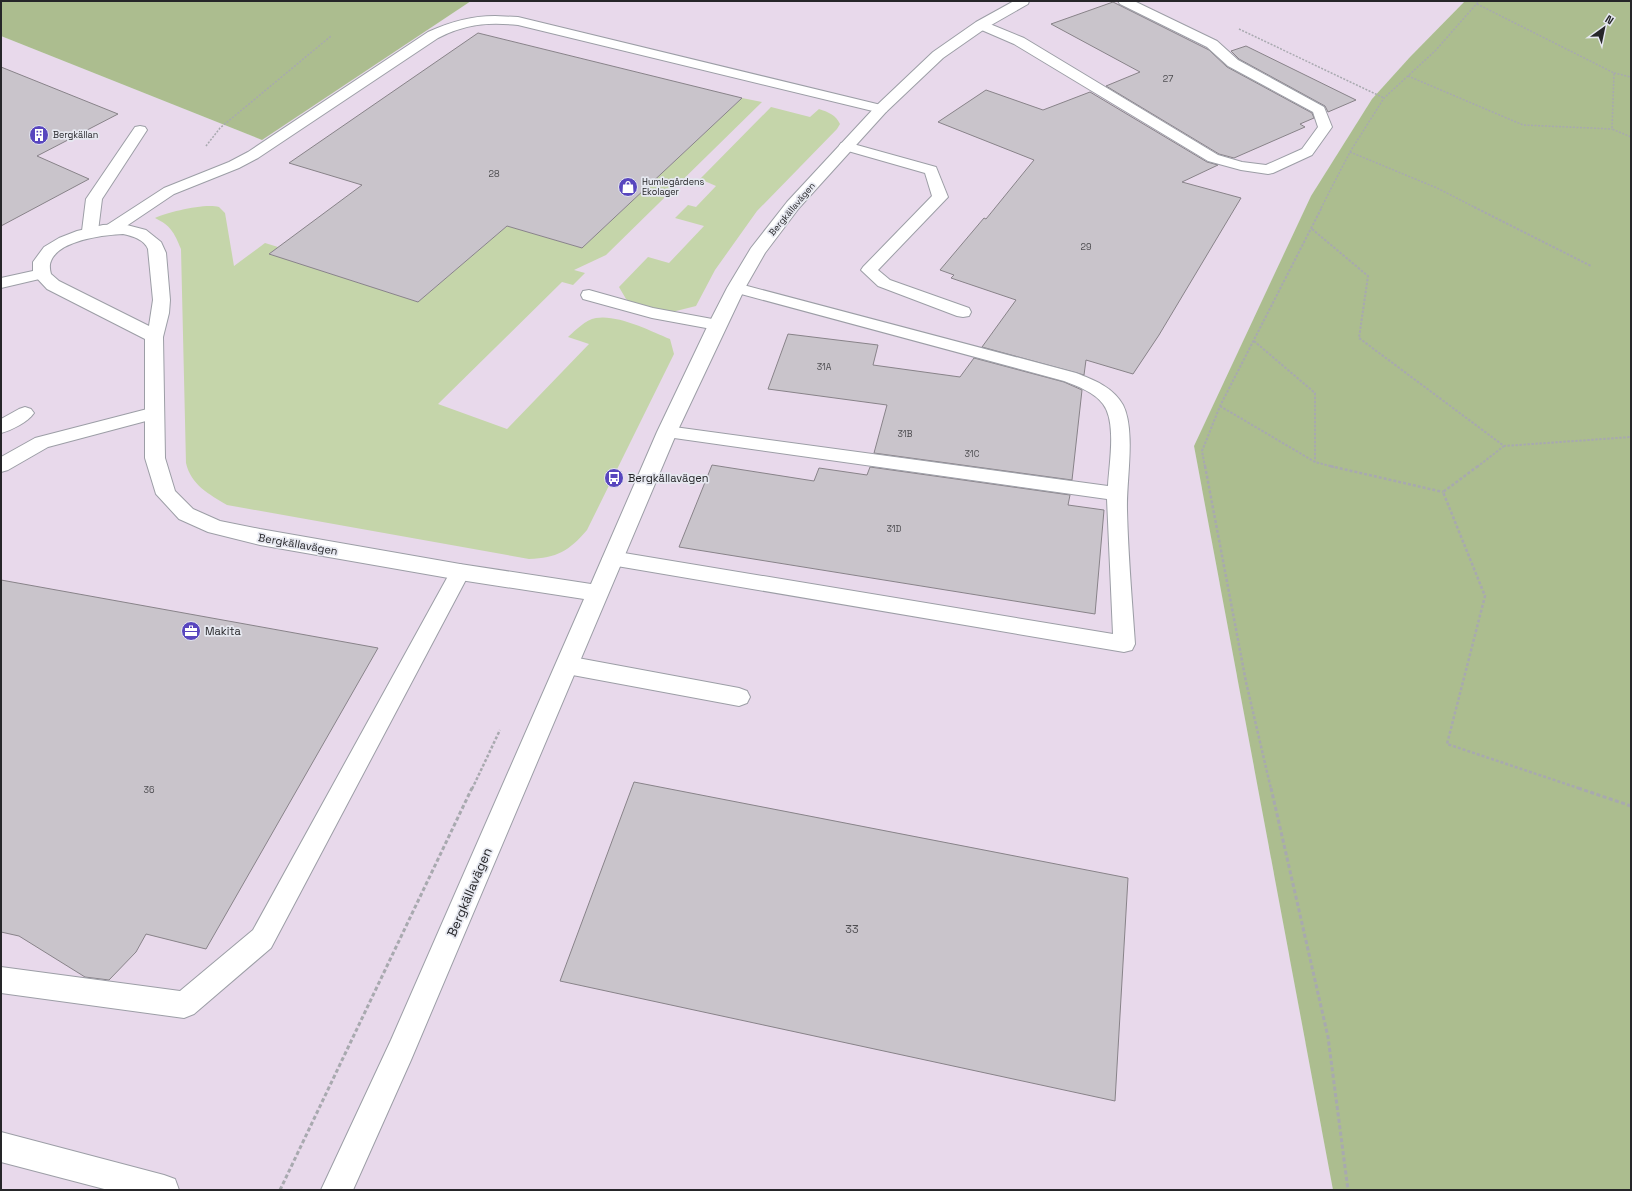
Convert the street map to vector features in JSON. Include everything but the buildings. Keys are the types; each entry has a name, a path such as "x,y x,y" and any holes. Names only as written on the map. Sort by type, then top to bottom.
{"street":[{"name":"Bergkällavägen","path":"337,1190 404,1043 667,432 736,288 775,227 846,146 881,110 938,55 981,25 1023,1"},
{"name":"Bergkällavägen","path":"42,274 41,266 46,256 56,247 70,238 90,231 113,228 131,230 145,235 154,243 157,253 163,303 160,320 154,338 155,458 166,494 186,514 215,527 260,538 460,572 597,593"},
{"path":"42,274 53,284 139,328 154,338"}],"lane":[{"path":"981,25 1019,41 1213,158 1241,166 1268,170 1307,152 1325,127 1318,110 1233,63 1212,44 1124,1"},
{"path":"113,228 169,191 234,165 247,158 433,35 450,26 471,20 494,19 518,21 881,110"},
{"path":"90,231 94,199 140,130"},
{"path":"846,146 931,170 940,197 869,270 884,283 963,312"},
{"path":"1,283 42,274"},
{"path":"612,559 1124,644 1117,494 1119,419 1113,404 1104,393 1086,383 1070,377 736,288"},
{"path":"589,295 678,320 717,325"},
{"path":"1,427 25,413"},
{"path":"1,465 42,442 155,413"},
{"path":"667,432 1117,494"},
{"path":"1,980 184,1005 262,939 460,572"},
{"path":"567,665 739,697"},
{"path":"1,1148 164,1190"}],"path":[{"path":"1348,1190 1328,1037 1246,682 1202,451 1220,406 1312,229 1350,152 1366,125 1384,98 1435,50 1478,2 1614,73 1631,77"},
{"path":"1237,28 1384,98"},
{"path":"169,191 220,128 331,36"},
{"path":"1612,129 1614,73"},
{"path":"1408,76 1523,125 1612,129 1631,137"},
{"path":"1350,152 1437,188 1591,266"},
{"path":"1312,229 1368,276 1359,338 1504,446"},
{"path":"1254,341 1315,393 1315,462"},
{"path":"1220,406 1315,462 1443,492"},
{"path":"1443,492 1504,446 1631,437"},
{"path":"1443,492 1485,596 1447,744 1631,806"},
{"path":"280,1190 502,724"}],"shaded area":[{"path":"471,1 1465,1 1410,57 1372,99 1311,196 1194,446 1333,1190 1,1190 1,36 262,140"}],"green space":[{"path":"1,1 471,1 262,140 1,36"},
{"path":"1465,1 1631,1 1631,1190 1333,1190 1194,446 1311,196 1372,99 1410,57"},
{"path":"742,98 762,102 606,255 574,270 585,273 573,285 562,282 438,404 507,429 589,344 568,337 588,321 604,317 614,318 634,324 670,339 674,354 587,530 568,548 555,555 529,559 227,505 196,483 188,471 186,463 181,249 171,230 155,218 187,209 205,206 219,207 225,213 234,266 265,243 278,247 270,254 418,302 507,226 582,248"},
{"path":"771,107 810,117 819,109 834,116 840,124 837,129 757,211 715,270 696,306 668,313 639,307 626,299 619,287 648,257 669,263 704,226 675,218 688,205 696,207 716,186 700,179"}],"place":[{"name":"Bergkällan","path":"39,135"},
{"name":"Humlegårdens Ekolager","path":"628,187"},
{"name":"Bergkällavägen","path":"614,478"},
{"name":"Makita","path":"191,631"}]}
